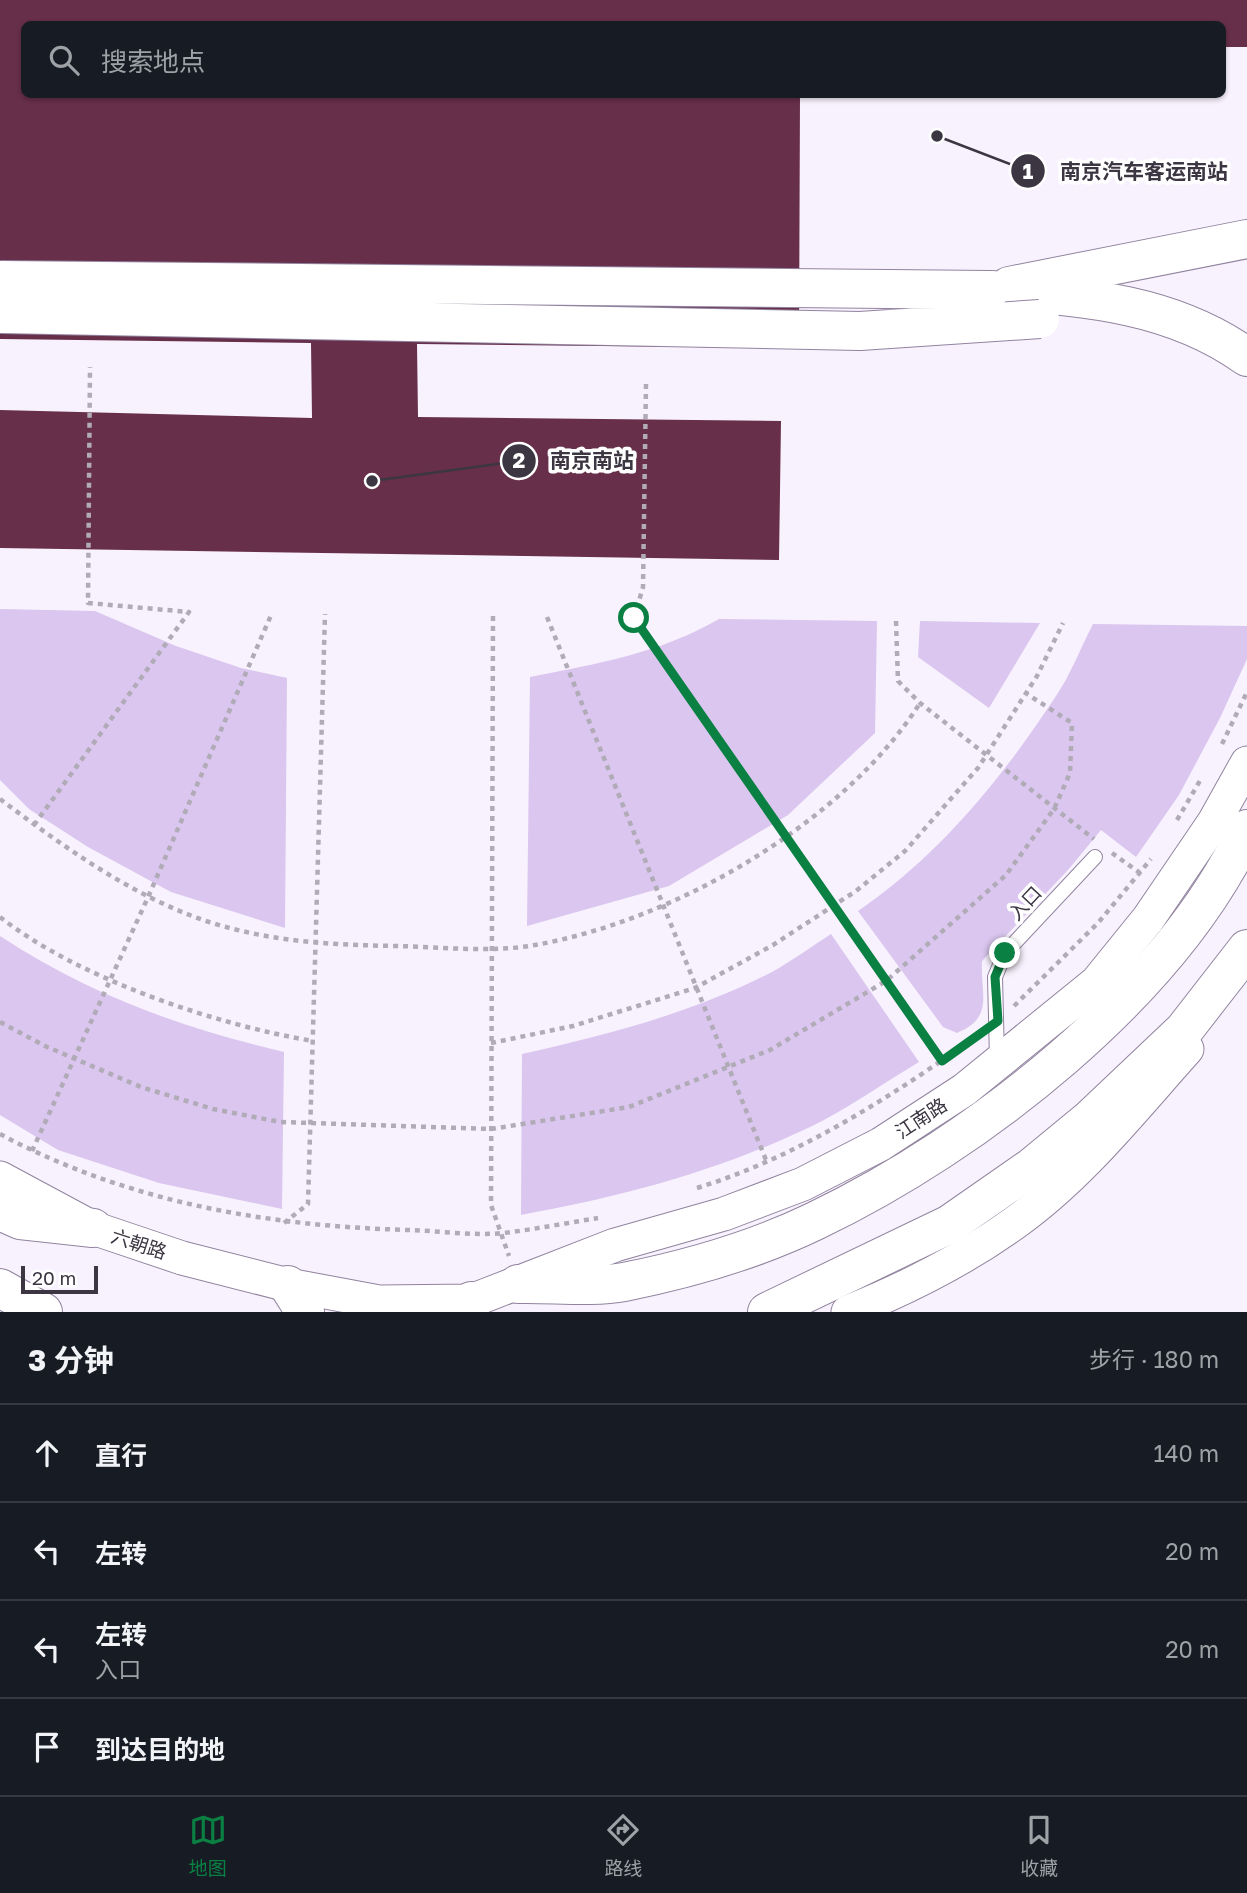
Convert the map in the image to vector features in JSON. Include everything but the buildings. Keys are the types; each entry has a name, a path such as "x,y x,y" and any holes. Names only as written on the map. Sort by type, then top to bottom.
{"main road":[{"path":"990,290 1247,239"},
{"path":"0,280 990,290 1067,296 1167,314 1245,365"},
{"path":"0,314 860,331 1040,319 1118,305"},
{"path":"1040,319 1125,328 1159,337 1222,365 1245,365"},
{"path":"518,1284 620,1282 702,1263 757,1245 815,1221 888,1181 989,1117 1055,1065 1119,1005 1181,933 1234,857 1247,829"},
{"path":"767,1312 950,1224 1032,1167 1089,1120 1184,1030 1247,949"},
{"path":"0,1211 20,1220 93,1228"},
{"path":"0,1288 43,1312"}],"street":[{"name":"江南路","path":"470,1306 615,1245 724,1214 803,1184 881,1144 997,1066 1105,972 1148,919 1200,844 1232,758"},
{"path":"848,1312 904,1289 1013,1224 1062,1184 1220,1012 1247,977"},
{"name":"六朝路","path":"0,1178 93,1228 297,1298 470,1306"}],"lane":[{"name":"入口","path":"997,1066 995,977 1005,953 1101,853"}],"path":[{"path":"34,825 189,612 88,603 90,367"},
{"path":"646,384 643,587 634,618 942,1061"},
{"path":"32,1151 149,895 272,613"},
{"path":"284,1223 308,1204 325,614"},
{"path":"493,616 491,1205 518,1284"},
{"path":"547,617 766,1160"},
{"path":"896,621 898,681 920,703 1097,841"},
{"path":"491,1043 573,1026 695,988 773,945 856,891 905,851 986,756 1027,694 1063,623"},
{"path":"1232,758 1247,692"},
{"path":"0,1022 74,1060 141,1087 213,1109 311,1125 491,1129 629,1107 728,1069 819,1024 886,981 1006,875 1054,809 1070,773 1072,723 1027,694"},
{"path":"0,799 67,849 149,895 207,921 268,938 316,945 492,948 532,946 582,936 704,888 784,836 846,789 908,723 920,703"},
{"path":"1176,822 1203,776"},
{"path":"1101,853 1140,873"},
{"path":"689,1191 820,1136 942,1061 998,1021 1089,932 1154,854"},
{"path":"0,917 74,961 111,978 208,1016 313,1041"},
{"path":"0,1134 32,1151 130,1188 225,1214 284,1223 502,1233 605,1217"}],"shaded area":[{"path":"0,609 95,611 176,646 241,668 287,678 285,928 171,892 88,847 29,809 0,780"},
{"path":"719,619 877,621 875,733 788,815 669,886 527,926 530,677 651,649"},
{"path":"920,621 1040,623 989,708 918,657"},
{"path":"1093,624 1247,626 1247,659 1220,718 1179,795 1136,857 1101,830 1068,870 982,961 981,1012 969,1027 957,1033 943,1027 858,911 916,865 968,813 991,785 1061,688"},
{"path":"831,934 919,1062 822,1121 737,1158 632,1191 521,1215 522,1054 650,1021 712,999 772,972"},
{"path":"0,936 68,975 136,1007 208,1032 284,1052 282,1209 159,1183 58,1150 0,1115"}],"place":[{"name":"南京汽车客运南站","path":"937,136"},
{"name":"南京南站","path":"372,481"}],"route":[{"path":"634,618 942,1061 998,1021 995,977 1005,953"}]}
